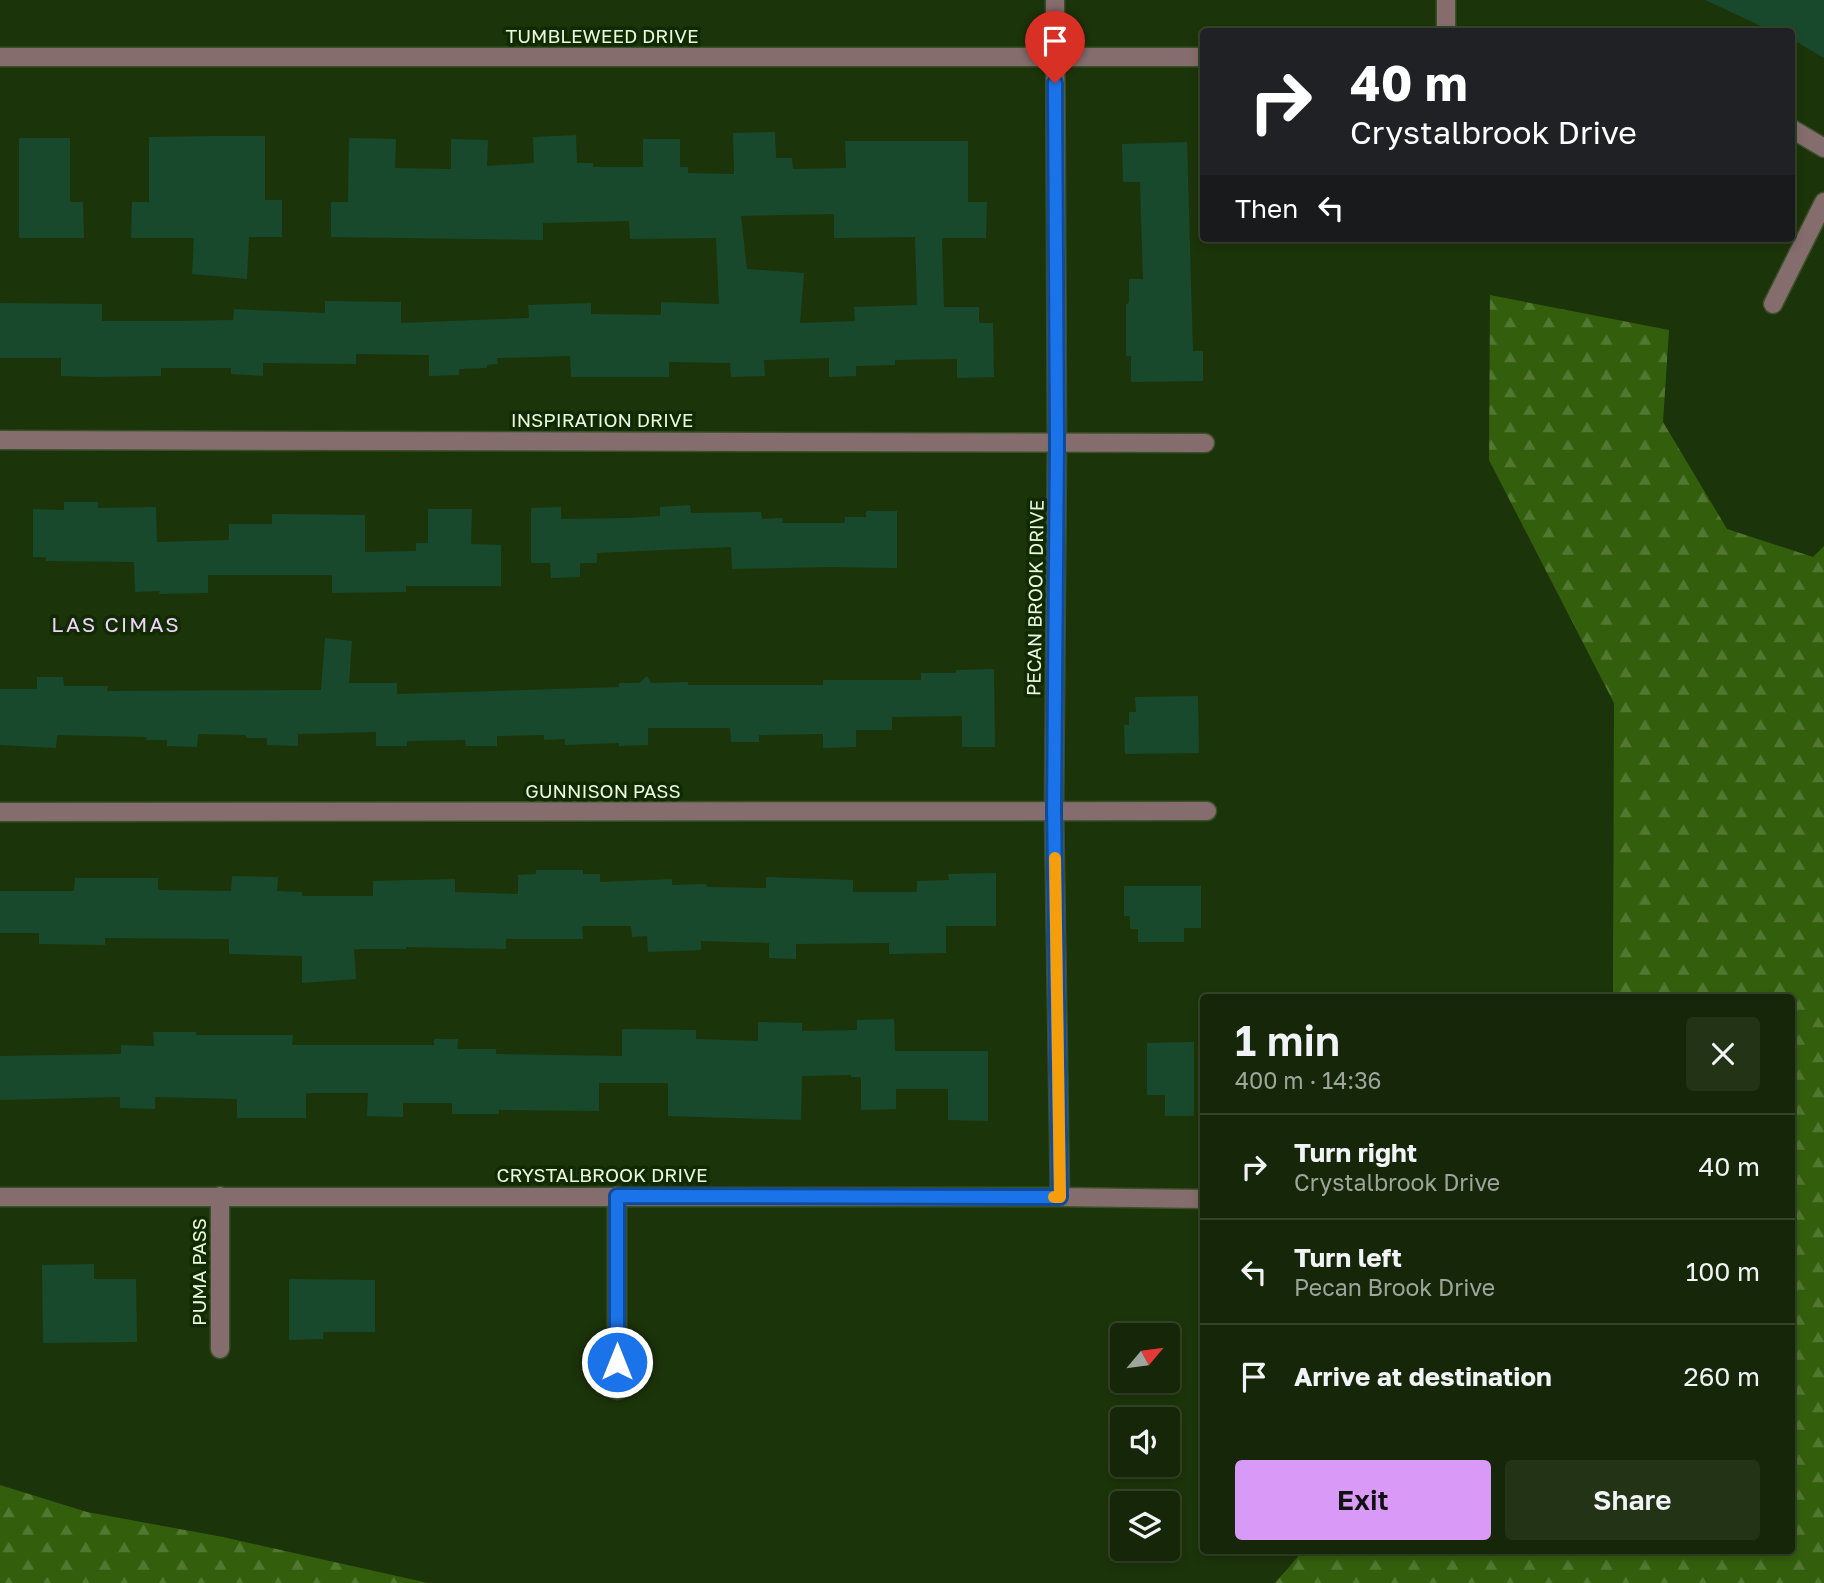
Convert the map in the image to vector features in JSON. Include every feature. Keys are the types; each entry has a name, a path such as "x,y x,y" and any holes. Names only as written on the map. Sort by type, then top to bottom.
{"street":[{"name":"PECAN BROOK DRIVE","path":"1055,0 1057,443 1054,811 1060,1197"},
{"path":"1446,0 1446,28"},
{"name":"TUMBLEWEED DRIVE","path":"0,57 1200,57"},
{"path":"1795,131 1824,148"},
{"path":"1773,304 1824,202"},
{"name":"INSPIRATION DRIVE","path":"0,440 1205,443"},
{"name":"GUNNISON PASS","path":"0,812 1207,811"},
{"name":"PUMA PASS","path":"220,1196 220,1349"},
{"path":"617,1196 617,1390"},
{"name":"CRYSTALBROOK DRIVE","path":"0,1197 1200,1199"}],"green space":[{"path":"1490,295 1669,330 1663,422 1727,529 1813,557 1824,546 1824,1583 1275,1583 1300,1554 1795,1554 1795,994 1613,994 1614,703 1489,460"},
{"path":"0,1485 87,1512 223,1537 428,1583 0,1583"}],"building":[{"path":"1705,0 1824,0 1824,58 1795,41 1795,28 1765,28"},
{"path":"775,132 776,158 792,158 793,169 846,168 845,141 968,141 968,202 987,202 986,238 942,238 944,307 979,307 979,323 993,323 994,377 957,378 957,359 895,360 895,365 856,366 856,376 829,377 829,358 764,360 765,376 731,377 730,363 669,362 669,377 571,377 570,356 497,358 498,364 487,365 487,368 459,369 459,375 429,376 429,355 356,354 356,364 263,363 263,376 231,374 231,368 161,368 161,376 96,377 61,376 61,358 0,358 0,303 102,304 102,321 176,321 233,320 234,309 325,313 325,301 401,302 401,323 529,318 528,305 591,303 591,314 661,315 661,302 719,304 716,238 630,239 629,221 543,223 543,240 331,237 331,202 348,202 349,138 396,139 395,168 451,169 451,139 488,140 487,166 534,163 533,137 576,135 577,163 593,163 593,167 643,167 643,139 680,139 680,167 688,167 688,173 734,174 733,133","holes":["834,214 834,238 915,237 917,305 854,307 855,321 800,323 804,273 747,269 741,216"]},
{"path":"265,136 265,200 282,200 282,237 249,237 247,279 192,274 194,238 131,238 132,202 149,202 149,137"},
{"path":"19,138 70,138 70,202 83,202 84,238 19,238"},
{"path":"1187,142 1193,351 1203,351 1203,381 1131,382 1131,356 1126,356 1126,304 1129,303 1129,279 1143,279 1140,182 1123,182 1122,144"},
{"path":"64,502 98,502 98,508 156,507 157,542 229,540 229,524 272,524 272,514 365,515 365,552 416,551 416,543 428,543 428,509 472,509 471,544 501,545 501,586 406,586 406,592 332,593 332,575 208,575 208,593 135,592 134,562 46,561 46,557 33,557 33,509 64,510"},
{"path":"690,505 691,513 761,512 762,519 783,518 782,523 845,523 845,517 866,517 866,511 897,511 897,568 732,569 731,547 597,553 597,563 580,563 580,577 551,578 550,563 531,563 531,508 561,507 561,519 627,518 660,516 660,507"},
{"path":"325,638 352,641 349,683 397,683 397,694 619,687 619,683 639,683 647,676 651,683 688,682 688,685 823,685 823,680 921,680 921,673 994,669 995,747 962,747 962,716 892,717 892,730 856,730 856,747 823,748 823,734 759,735 759,742 731,742 730,728 648,728 648,745 619,746 619,743 565,745 565,739 544,740 544,735 497,736 497,746 466,746 465,740 407,741 407,746 376,746 376,732 298,734 298,746 267,745 267,738 247,738 246,735 198,734 197,747 167,746 167,740 146,740 147,737 57,735 56,748 0,745 0,689 37,689 37,677 63,677 64,686 108,686 107,691 321,690"},
{"path":"1198,696 1199,753 1125,754 1124,725 1129,725 1129,712 1136,712 1135,697"},
{"path":"536,870 583,870 583,874 600,874 600,882 672,879 672,885 706,884 707,887 766,888 766,877 853,880 853,892 917,892 917,881 949,880 948,874 996,873 996,926 946,926 946,953 889,954 889,943 796,944 796,959 769,958 769,943 701,941 701,950 648,952 647,936 632,937 631,926 582,926 583,939 506,939 506,949 354,949 356,979 302,983 302,956 229,954 229,939 105,938 105,945 39,944 39,933 0,933 0,891 74,891 75,878 158,878 158,890 231,891 232,876 278,877 277,891 302,892 302,896 373,896 373,881 455,879 455,892 518,894 518,875 536,874"},
{"path":"1124,886 1201,886 1201,928 1184,928 1184,942 1138,942 1138,929 1130,929 1130,916 1124,916"},
{"path":"894,1019 895,1051 988,1051 988,1121 948,1120 948,1089 896,1089 896,1109 861,1110 861,1077 851,1075 802,1076 801,1120 668,1116 668,1083 599,1083 599,1111 499,1110 499,1114 452,1114 452,1103 403,1103 403,1117 367,1116 368,1093 306,1093 306,1118 237,1118 237,1099 155,1097 155,1109 120,1108 120,1097 0,1100 0,1056 121,1054 121,1045 154,1046 153,1032 293,1035 292,1045 434,1045 434,1039 458,1039 457,1049 496,1049 496,1054 622,1056 622,1029 696,1030 696,1039 758,1041 758,1022 802,1023 802,1031 857,1030 857,1020"},
{"path":"1194,1042 1194,1116 1165,1116 1165,1095 1147,1095 1147,1043"},
{"path":"94,1264 94,1279 136,1279 137,1342 43,1343 42,1265"},
{"path":"289,1279 375,1280 375,1332 323,1332 323,1339 289,1340"}],"slow traffic":[{"path":"1054,1197 1060,1197 1055,858"}],"district":[{"name":"LAS CIMAS","path":"116,625"}],"route":[{"path":"617,1362 617,1196 1060,1197 1054,811 1057,443 1055,83"}]}
